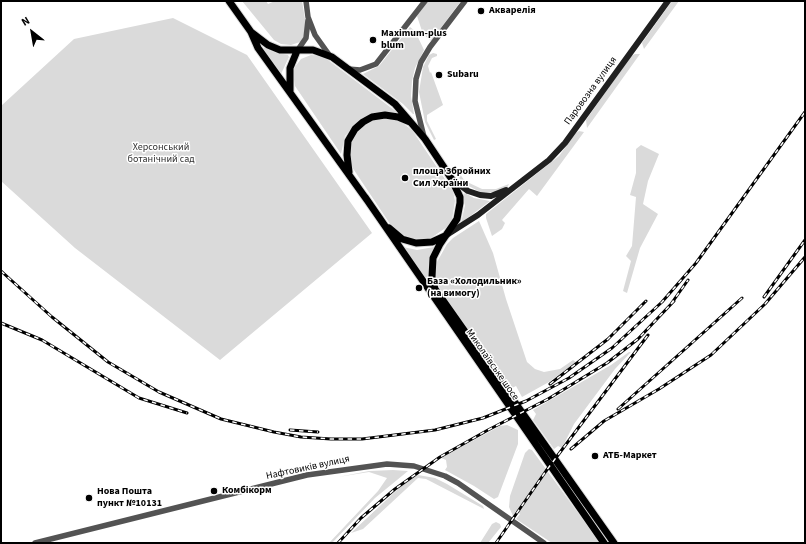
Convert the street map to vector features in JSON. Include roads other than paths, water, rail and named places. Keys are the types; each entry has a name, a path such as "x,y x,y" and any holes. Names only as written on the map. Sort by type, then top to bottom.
{"main road":[{"path":"228,1 251,32 258,48 350,174 365,197 389,227 402,239 416,243 432,242 445,236 457,219 460,197 451,178 425,139 396,104 332,57 313,50 280,50 274,48 251,32"},
{"name":"Паровозна вулиця","path":"445,236 472,219 549,160 565,143 668,1"},
{"path":"290,92 290,68 297,51"},
{"path":"350,174 346,156 348,141 362,122 372,117 385,115 398,117 414,124"},
{"name":"Паровозна вулиця","path":"451,178 468,191 486,196 496,195 520,182"},
{"name":"Миколаївське шосе","path":"365,197 604,543"},
{"name":"Миколаївське шосе","path":"445,236 436,251 432,263 432,279 435,289 614,543"}],"street":[{"path":"297,51 306,38 308,17 306,1"},
{"path":"347,69 360,70 376,64 425,1"},
{"path":"425,139 415,101 416,79 421,62 430,47 465,1"},
{"path":"308,17 319,43 332,57"},
{"name":"Нафтовиків вулиця","path":"35,543 307,475 387,464 414,466 445,476 458,483 544,543"}],"railway":[{"path":"1,271 52,317 108,362 159,392 221,419 301,437 331,439 362,439 435,430 483,418 526,401 569,378 612,348 662,302 696,263 805,112"},
{"path":"764,297 805,240"},
{"path":"571,449 604,421 659,389 711,355 765,304 805,257"},
{"path":"671,304 688,280"},
{"path":"618,409 742,298"},
{"path":"550,384 608,339 646,301"},
{"path":"338,543 361,518 395,489 440,457 548,399 607,363 638,339 674,301"},
{"path":"1,323 42,340 139,398 187,413"},
{"path":"496,543 546,471 648,335"},
{"path":"290,430 318,432"}],"place":[{"name":"Акварелія","path":"481,11"},
{"name":"Maximum-plus blum","path":"373,40"},
{"name":"Subaru","path":"439,75"},
{"name":"площа Збройних Сил України","path":"405,178"},
{"name":"База «Холодильник» (на вимогу)","path":"419,288"},
{"name":"АТБ-Маркет","path":"595,456"},
{"name":"Комбікорм","path":"214,491"},
{"name":"Нова Пошта пункт №10131","path":"89,498"}],"park label":[{"name":"Херсонський ботанічний сад","path":"161,154"}]}
